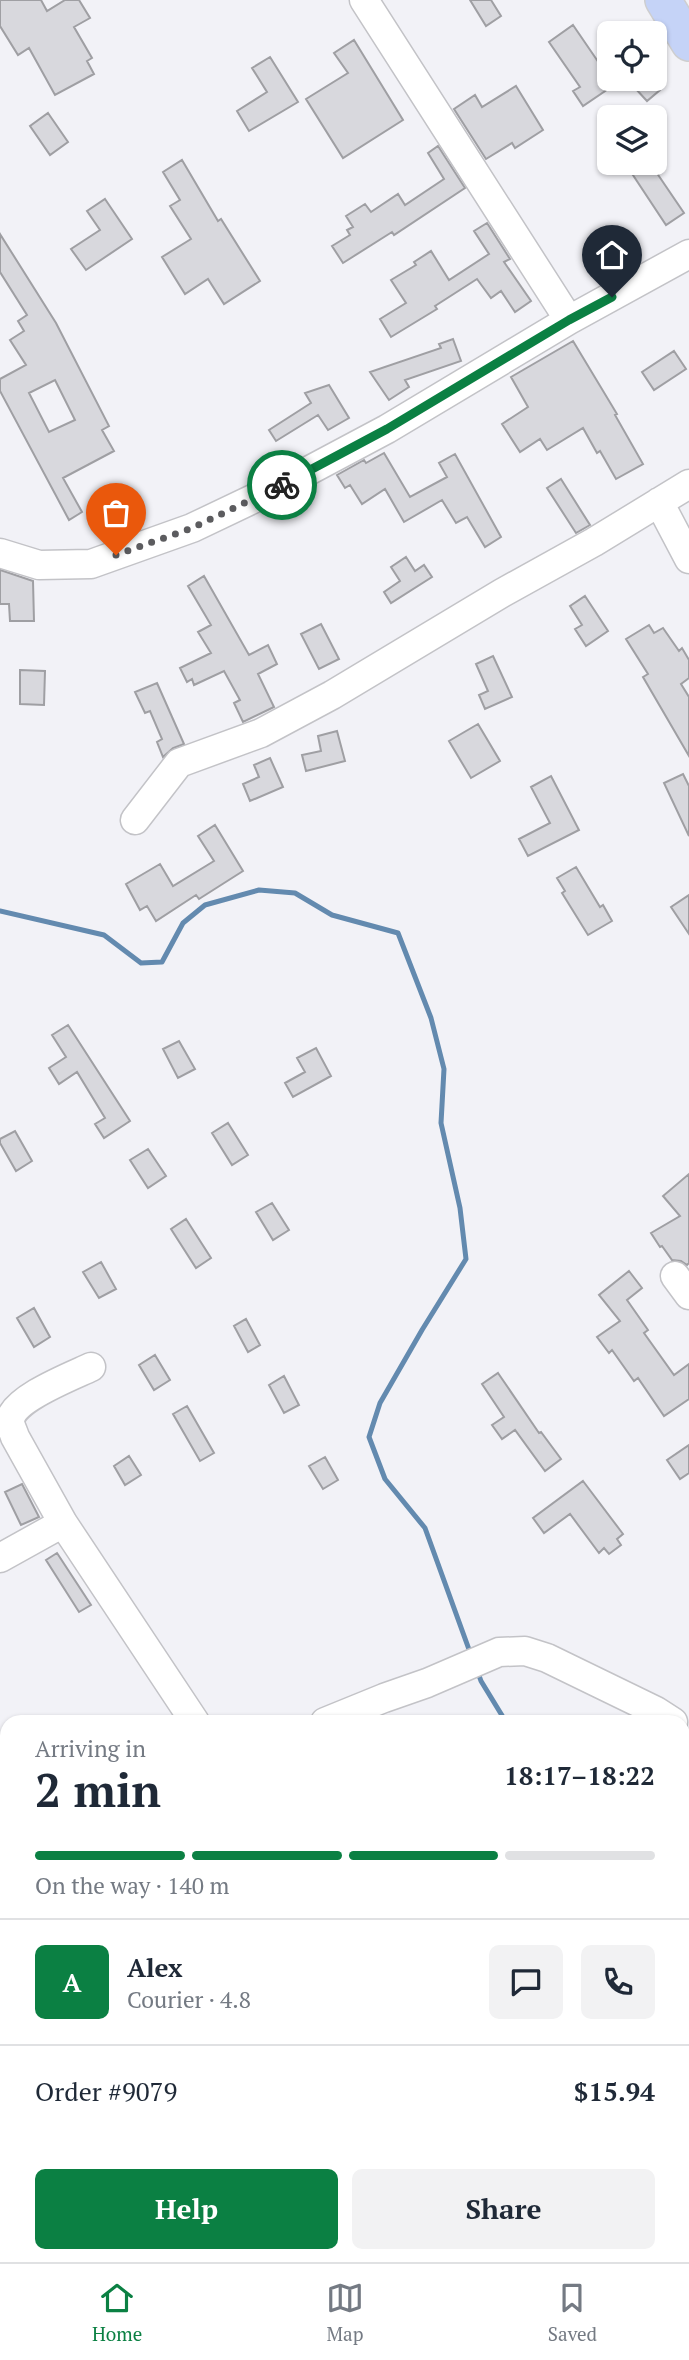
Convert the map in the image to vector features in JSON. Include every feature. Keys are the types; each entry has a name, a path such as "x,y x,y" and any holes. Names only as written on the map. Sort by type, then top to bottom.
{"main road":[{"path":"663,0 689,43"}],"street":[{"path":"364,0 569,320"},
{"path":"0,553 39,565 91,564 192,528 280,486 387,429 569,320 689,254"},
{"path":"135,820 179,762 261,733 297,714 689,484"},
{"path":"659,502 689,559"},
{"path":"91,1367 26,1400 14,1410 10,1423 15,1437 63,1523 190,1715"},
{"path":"0,1558 63,1523"},
{"path":"343,1715 499,1652 525,1651 547,1658 662,1715"}],"building":[{"path":"0,0 41,0 47,11 65,0 79,0 90,18 74,27 92,58 87,61 94,74 55,95 29,48 18,55 0,26"},
{"path":"470,0 491,0 501,16 486,26"},
{"path":"573,25 597,60 597,91 605,91 583,106 573,91 580,87 549,42"},
{"path":"354,40 403,120 343,158 306,99 348,73 334,53"},
{"path":"270,57 298,102 249,131 237,111 267,92 252,68"},
{"path":"516,86 543,130 515,148 512,143 486,159 454,109 475,95 482,107"},
{"path":"638,91 659,91 647,101"},
{"path":"48,113 68,142 50,155 30,126"},
{"path":"438,146 465,188 394,235 392,232 343,263 332,246 350,235 347,230 353,227 346,216 365,204 371,212 398,194 405,205 444,179 428,153"},
{"path":"182,160 218,221 221,219 260,281 224,304 208,279 185,294 162,257 191,239 170,206 180,200 163,172"},
{"path":"633,175 658,175 684,213 666,225"},
{"path":"105,199 132,239 86,270 71,249 100,230 87,211"},
{"path":"487,223 510,259 504,262 531,301 515,312 501,291 491,298 477,279 435,306 437,309 391,337 380,319 406,303 391,280 416,265 414,262 431,251 449,280 489,254 474,231"},
{"path":"0,234 56,323 109,426 102,430 114,451 63,478 82,512 69,520 0,391 0,379 26,365 10,340 24,331 18,321 27,315 0,272","holes":["55,380 75,420 49,432 29,393"]},
{"path":"453,339 461,361 405,380 409,387 389,400 370,372 441,348 439,344"},
{"path":"573,341 617,414 615,415 643,464 616,479 583,428 547,450 540,439 520,452 502,424 528,407 511,377"},
{"path":"674,351 686,369 654,390 642,372"},
{"path":"329,385 349,418 328,430 318,415 276,441 269,430 311,403 305,393"},
{"path":"384,453 410,497 447,477 439,463 455,454 501,537 485,547 467,517 456,523 442,500 404,522 385,489 362,504 350,485 345,488 337,475 364,460 366,463"},
{"path":"561,479 590,525 576,533 547,488"},
{"path":"406,557 415,571 424,565 432,577 391,603 384,592 400,581 391,567"},
{"path":"0,570 33,581 34,621 10,621 9,604 0,604"},
{"path":"204,576 249,655 268,645 277,664 258,674 274,707 243,722 234,703 240,700 224,671 194,685 192,679 187,682 180,668 211,653 198,632 211,625 188,586"},
{"path":"585,596 608,631 586,646 575,629 582,625 570,606"},
{"path":"321,624 339,659 319,669 301,634"},
{"path":"649,625 654,633 663,628 679,651 682,648 689,660 689,678 681,684 689,697 689,756 643,677 648,674 626,639"},
{"path":"493,656 512,697 485,709 479,695 488,691 476,664"},
{"path":"20,670 45,671 44,705 20,704"},
{"path":"157,683 184,744 173,748 163,757 157,742 162,739 150,711 145,713 135,692"},
{"path":"478,724 500,761 471,778 449,741"},
{"path":"337,731 345,761 306,771 302,755 321,751 318,736"},
{"path":"270,758 283,787 250,801 243,784 259,777 254,765"},
{"path":"683,774 689,786 689,836 664,783"},
{"path":"551,776 579,830 528,856 519,839 550,823 531,787"},
{"path":"215,825 243,871 199,899 196,895 156,921 147,906 140,910 126,884 160,864 173,886 214,861 198,836"},
{"path":"576,867 600,907 603,905 612,921 588,935 562,893 565,891 557,878"},
{"path":"689,895 689,934 671,907"},
{"path":"68,1025 130,1121 104,1138 95,1124 105,1118 77,1072 59,1084 49,1068 66,1057 52,1035"},
{"path":"179,1041 195,1069 178,1078 163,1049"},
{"path":"316,1048 331,1076 293,1097 285,1083 305,1072 297,1058"},
{"path":"228,1123 248,1155 232,1165 212,1133"},
{"path":"15,1131 32,1161 16,1171 0,1143 0,1139"},
{"path":"148,1149 166,1176 148,1188 130,1160"},
{"path":"689,1174 687,1265 672,1260 651,1233 680,1216 663,1196"},
{"path":"272,1203 289,1230 273,1240 256,1212"},
{"path":"186,1219 211,1258 196,1268 171,1229"},
{"path":"101,1262 116,1289 99,1298 83,1272"},
{"path":"629,1271 642,1288 627,1300 648,1330 644,1333 674,1375 689,1364 689,1399 664,1416 638,1378 634,1381 612,1350 609,1353 597,1337 620,1321 599,1295"},
{"path":"34,1308 50,1337 34,1347 17,1318"},
{"path":"246,1319 260,1345 248,1352 234,1326"},
{"path":"155,1355 170,1380 154,1390 139,1365"},
{"path":"498,1373 539,1433 541,1432 561,1459 545,1471 515,1430 502,1439 492,1425 504,1417 482,1384"},
{"path":"284,1376 299,1405 284,1413 269,1385"},
{"path":"187,1406 214,1453 200,1461 173,1414"},
{"path":"689,1445 689,1473 680,1479 667,1460"},
{"path":"129,1456 141,1475 125,1485 114,1466"},
{"path":"325,1457 338,1480 323,1489 309,1466"},
{"path":"583,1481 623,1534 617,1539 621,1545 609,1554 604,1548 599,1553 570,1514 544,1533 533,1518"},
{"path":"22,1484 39,1517 21,1525 5,1492"},
{"path":"57,1553 91,1605 79,1612 46,1560"}],"waterway":[{"path":"0,911 104,935 141,963 162,962 183,923 205,905 259,890 295,893 332,915 398,933 431,1018 444,1069 441,1123 460,1208 466,1259 380,1403 369,1437 385,1479 425,1528 471,1655"},
{"path":"477,1670 502,1715"}],"way so far":[{"path":"116,555 192,528 282,485"}],"route":[{"path":"282,485 387,429 612,297"}]}
